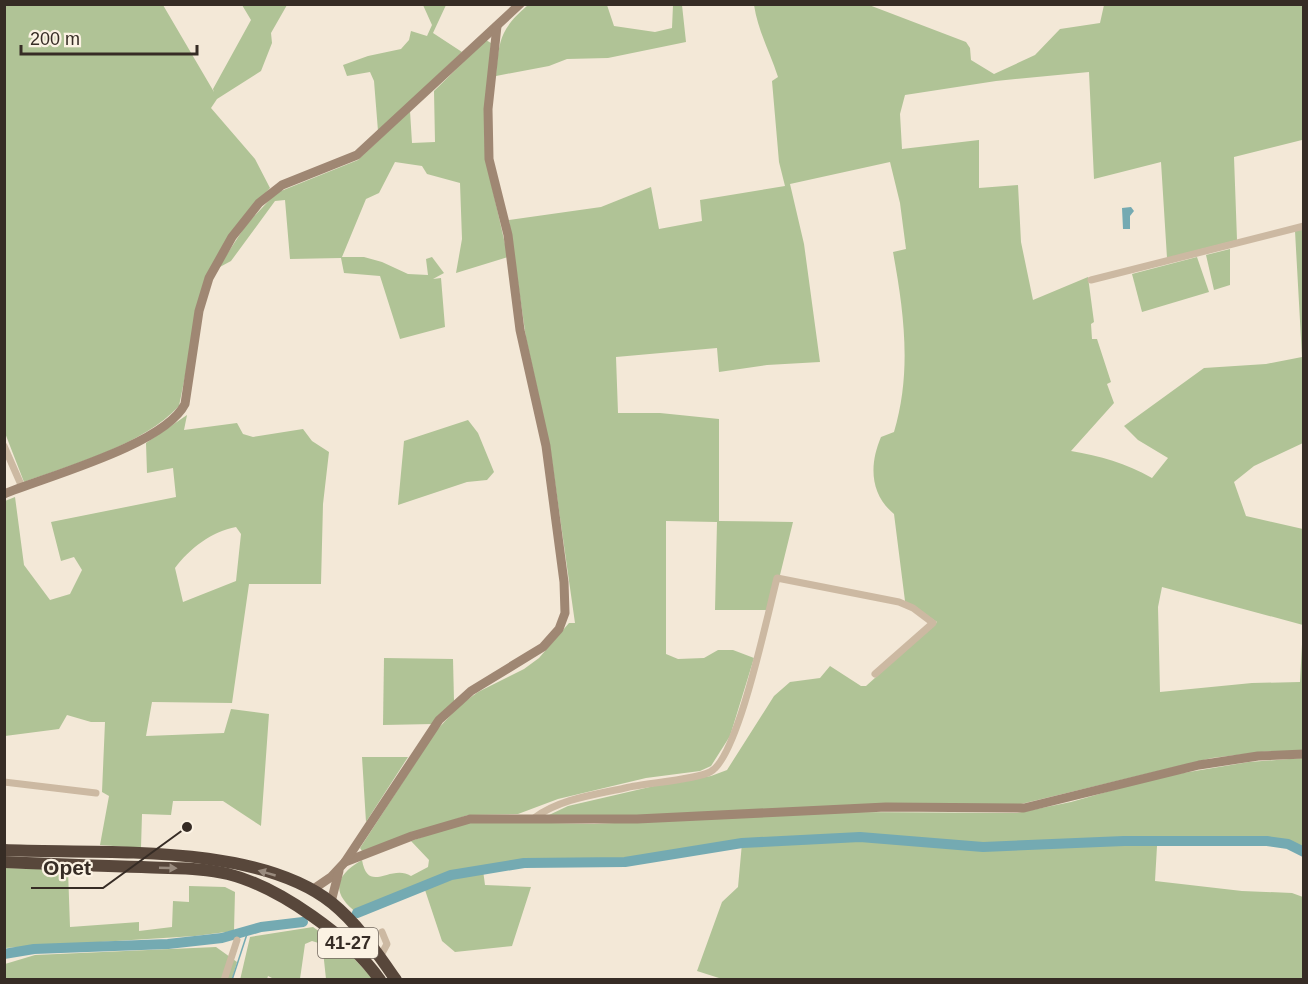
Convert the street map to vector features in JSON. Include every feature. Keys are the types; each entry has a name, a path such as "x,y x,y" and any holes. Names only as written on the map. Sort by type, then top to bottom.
{"highway":[{"path":"4,850 210,858 280,876 331,902 357,928 396,979"},
{"name":"41-27","path":"4,862 209,870 252,882 318,922 358,953 380,980"},
{"path":"299,909 303,899 312,891"},
{"path":"318,922 327,912 331,902"}],"street":[{"path":"4,494 127,447 179,414 185,404 206,287 221,254 253,211 282,185 357,156 520,4"},
{"path":"331,902 343,865 439,720 471,692 543,647 559,629 565,613 564,582 546,446 520,330 508,235 489,159 488,109 496,26"},
{"path":"1091,280 1304,226"},
{"path":"4,446 22,487"},
{"path":"534,818 551,808 574,800 661,780 704,774 716,768 736,729 777,578 905,604 933,623 875,674"},
{"path":"312,891 343,865 459,821 481,818 637,819 886,807 1024,808 1199,765 1258,756 1304,754"},
{"path":"4,782 96,793"},
{"path":"380,957 387,944 382,932"},
{"path":"224,980 237,940"}],"green space":[{"path":"5,5 163,5 214,92 213,89 251,20 242,5 287,5 271,33 272,43 261,71 217,99 211,108 255,159 270,188 235,227 205,278 179,406 164,420 127,442 24,482 5,433"},
{"path":"423,5 446,5 433,33 462,52 378,131 374,81 370,72 347,76 343,65 368,56 401,49 409,40 411,31 427,36 432,25"},
{"path":"528,5 607,5 614,26 655,32 672,28 673,5 682,5 686,42 608,58 567,59 549,66 496,76 498,53 506,29"},
{"path":"754,5 869,5 966,42 970,48 971,60 994,74 1035,55 1060,29 1100,23 1104,5 1303,5 1303,221 1302,140 1234,157 1237,240 1167,258 1161,162 1094,179 1089,72 996,81 905,95 900,114 902,149 979,140 979,188 1018,185 1021,242 1033,300 1088,277 1094,322 1091,324 1092,339 1097,339 1111,382 1107,384 1114,403 1071,451 1113,461 1152,478 1168,458 1138,440 1124,426 1204,368 1266,364 1302,357 1295,231 1303,229 1303,443 1254,466 1234,482 1246,516 1303,529 1303,625 1303,751 1270,751 1212,758 1021,804 665,815 549,815 568,806 667,783 711,776 727,770 774,696 790,682 820,678 830,666 861,686 866,686 937,622 905,601 894,514 880,497 874,479 877,448 881,437 894,432 903,387 903,320 893,252 906,249 900,203 890,162 790,184 804,244 820,362 767,365 719,372 717,348 616,357 618,413 660,413 719,419 719,521 793,522 780,575 776,575 767,610 715,610 717,522 666,521 666,654 678,659 704,658 718,650 733,650 754,658 730,736 711,766 700,771 646,778 558,799 518,814 468,815 362,851 360,848 436,731 459,706 478,692 524,669 539,658 569,623 575,623 550,447 526,338 509,220 601,207 651,187 659,229 702,221 700,200 785,186 779,162 772,81 778,77","holes":["1162,587 1303,625 1300,682 1252,683 1160,692 1158,607"]},
{"path":"486,40 491,43 484,131 487,165 508,257 456,273 462,239 460,183 427,174 422,166 395,162 379,193 366,199 342,257 364,257 382,262 408,274 428,275 426,259 432,257 444,273 433,279 441,278 445,327 400,339 380,276 344,273 341,258 290,259 285,200 275,201 231,261 218,268 246,225 276,193 358,160 410,111 412,143 435,142 434,91"},
{"path":"1230,249 1230,285 1214,290 1206,255"},
{"path":"1197,257 1209,292 1142,312 1132,274"},
{"path":"187,415 184,430 237,423 243,434 253,437 303,429 312,441 329,452 323,504 321,584 249,584 232,703 152,702 146,736 224,733 231,709 269,714 261,826 223,801 173,801 171,815 142,814 141,848 100,845 109,796 102,792 105,722 91,722 67,715 59,729 5,736 5,501 15,497 24,565 50,600 70,594 82,570 74,557 61,561 51,522 176,497 173,468 147,473 146,443","holes":["236,527 241,534 236,581 183,602 175,568 194,548 218,532"]},
{"path":"468,420 478,433 494,472 487,480 467,482 398,505 404,441"},
{"path":"384,658 453,659 454,701 433,724 383,725"},
{"path":"362,757 408,757 366,822"},
{"path":"1303,758 1303,852 1288,844 1267,841 1180,842 1157,846 1155,881 1242,891 1292,893 1303,897 1303,979 719,978 697,971 722,902 738,887 742,843 625,862 524,863 483,870 485,885 531,887 512,946 455,952 442,941 424,887 357,913 343,899 339,885 346,872 362,860 365,870 369,875 375,877 396,873 411,876 428,867 429,860 411,841 469,821 594,824 844,812 1017,813 1071,802 1159,777 1249,762"},
{"path":"5,868 68,870 70,927 139,922 139,931 172,927 173,901 189,902 189,886 225,887 235,892 234,931 195,936 5,948"},
{"path":"313,927 347,951 373,979 326,979 323,951 325,945 312,941 305,944 300,979 274,979 268,976 267,979 240,980 250,937"},
{"path":"216,947 237,962 232,979 5,980 5,964 35,955"}],"water":[{"path":"1131,207 1134,211 1130,216 1130,229 1123,229 1122,208"}],"waterway":[{"path":"357,913 451,875 524,863 625,862 742,843 860,837 983,847 1124,841 1267,841 1288,844 1304,852"},
{"path":"4,954 34,949 168,944 222,938 261,927 303,922"},
{"path":"232,980 248,931"}],"place":[{"name":"Opet","path":"187,827"}]}
